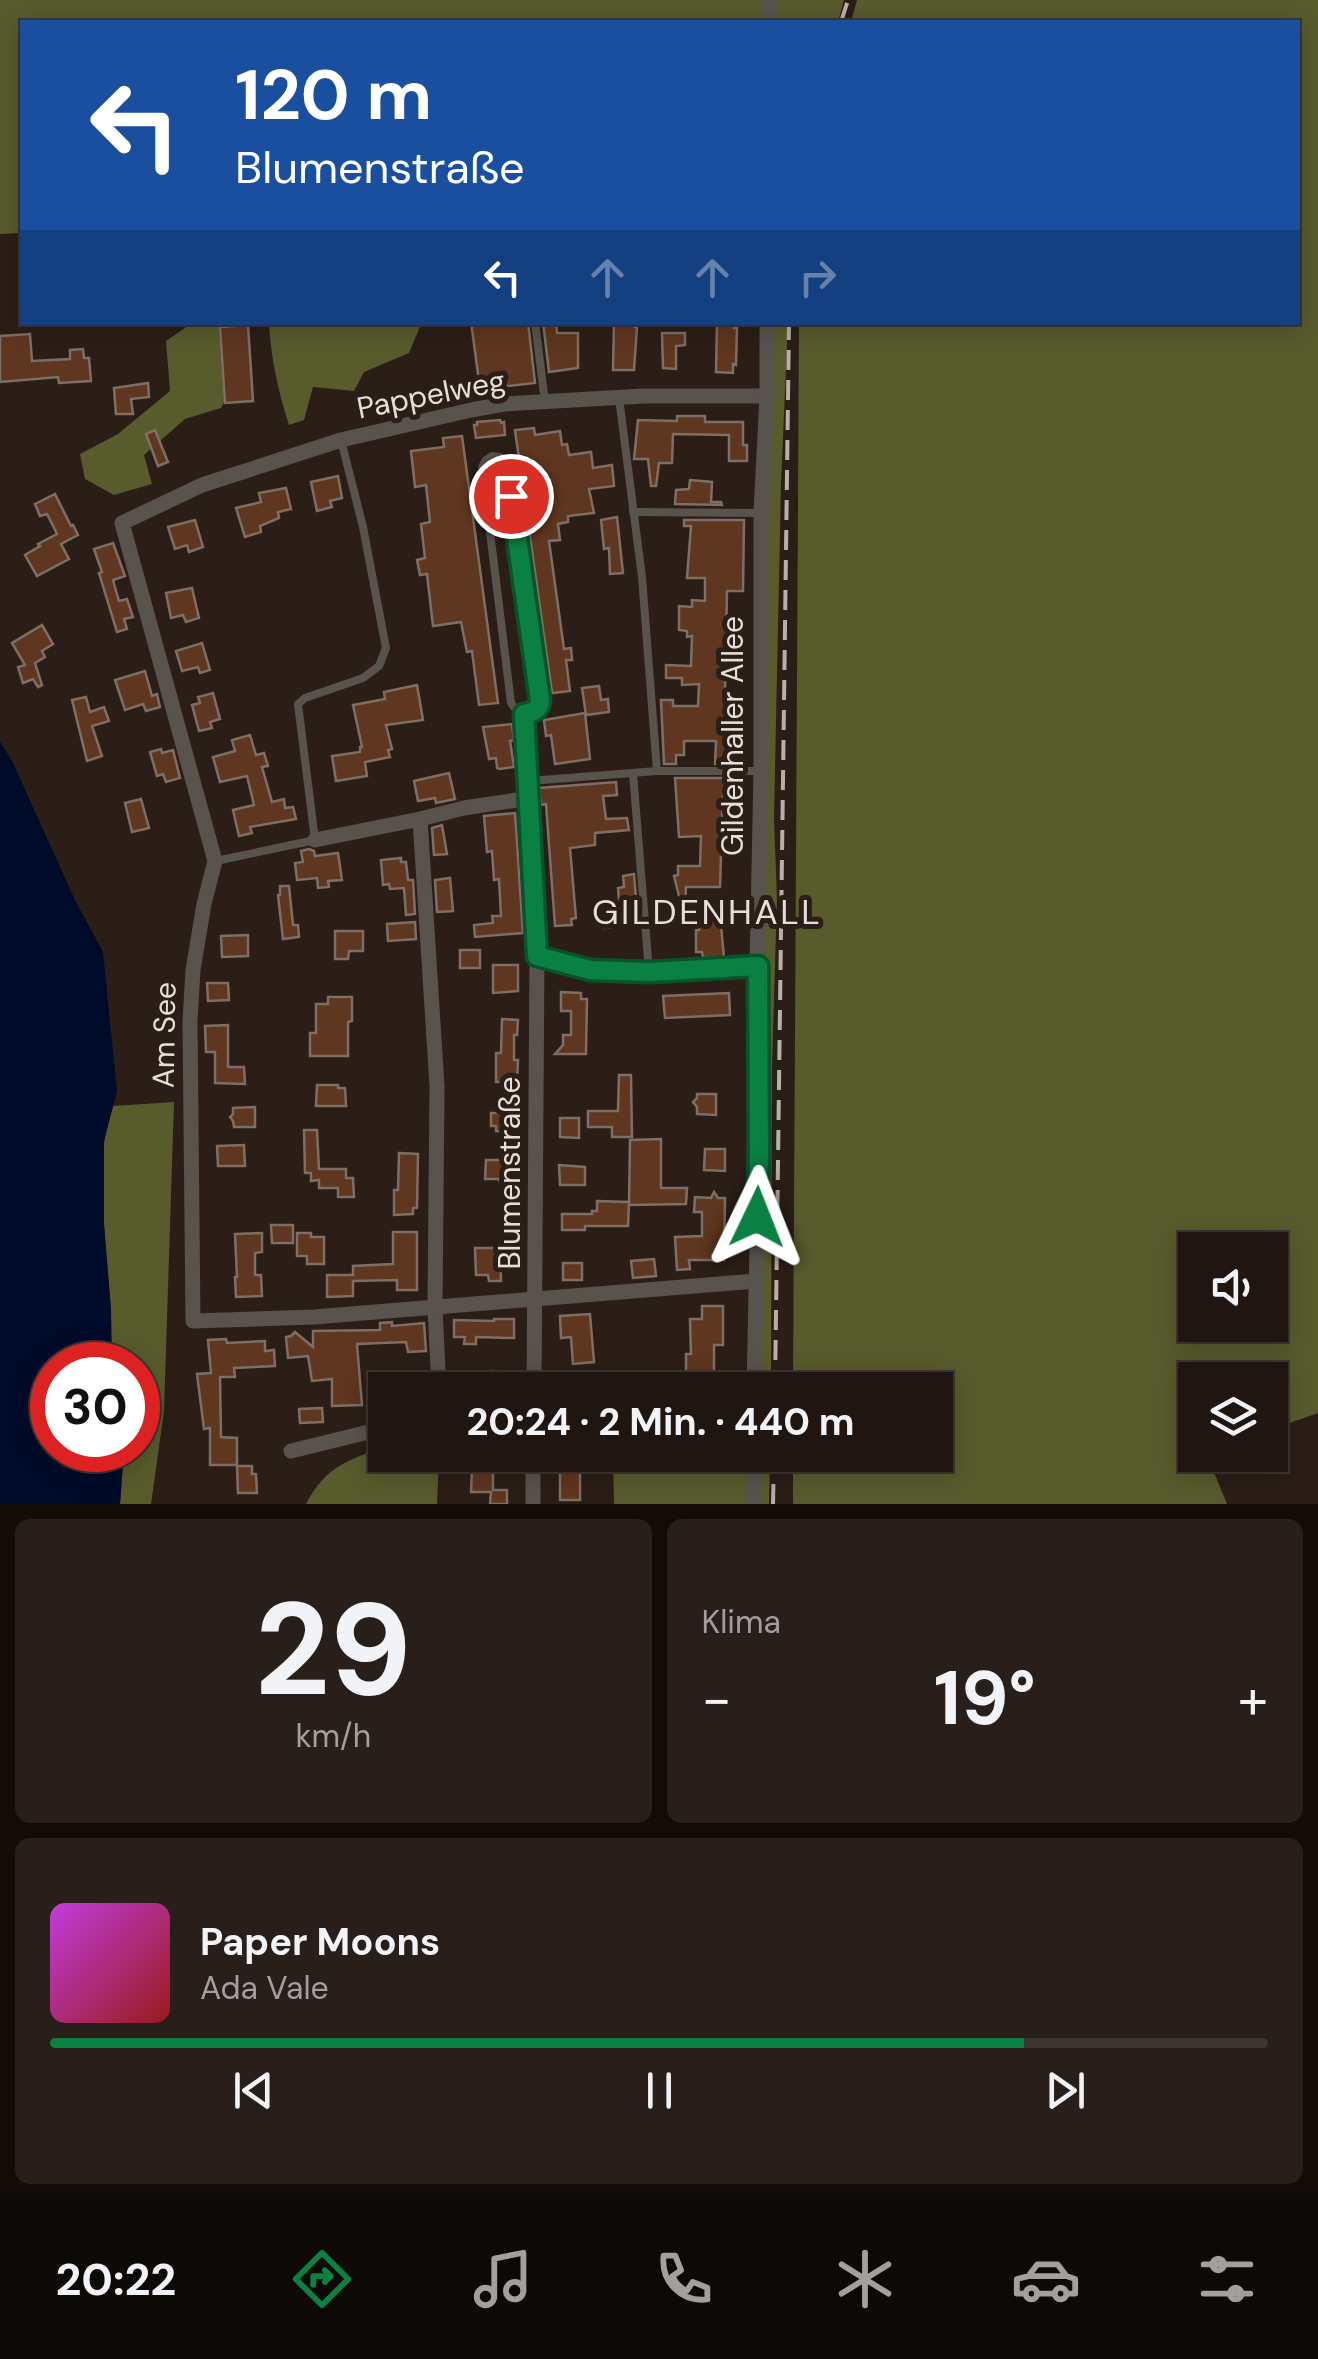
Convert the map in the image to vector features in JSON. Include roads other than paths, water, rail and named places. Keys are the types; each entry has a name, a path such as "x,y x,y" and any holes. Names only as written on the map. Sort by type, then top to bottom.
{"street":[{"name":"Gildenhaller Allee","path":"754,1372 761,514 767,325"},
{"name":"Pappelweg","path":"122,522 202,484 341,440 471,410 504,404 619,398 767,396"},
{"name":"Am See","path":"122,522 215,861 193,970 190,1022 193,1321 314,1317 756,1282"},
{"name":"Blumenstraße","path":"524,714 537,956 534,1372"},
{"path":"315,840 529,790"},
{"path":"420,818 437,1086 438,1372"},
{"path":"537,956 590,970 649,972 758,966"},
{"path":"291,1450 368,1432"},
{"path":"533,1504 534,1472"},
{"path":"754,1472 754,1504"}],"lane":[{"path":"535,325 545,402"},
{"path":"619,398 649,646 657,771"},
{"path":"215,861 315,840 298,704 363,678 379,666 386,648 341,440"},
{"name":"Blumenstraße","path":"492,456 506,463 540,700 534,712 524,714 511,703 482,467 492,456"},
{"path":"633,512 761,514"},
{"path":"529,790 657,771 761,771"},
{"path":"633,773 649,972"}],"water":[{"path":"0,741 103,952 117,1091 104,1141 104,1223 112,1342 30,1342 30,1472 122,1472 120,1504 0,1504"}],"railway":[{"path":"842,20 848,0"},
{"path":"775,1372 789,325"},
{"path":"773,1504 774,1472"}],"district":[{"name":"GILDENHALL","path":"707,912"}]}
